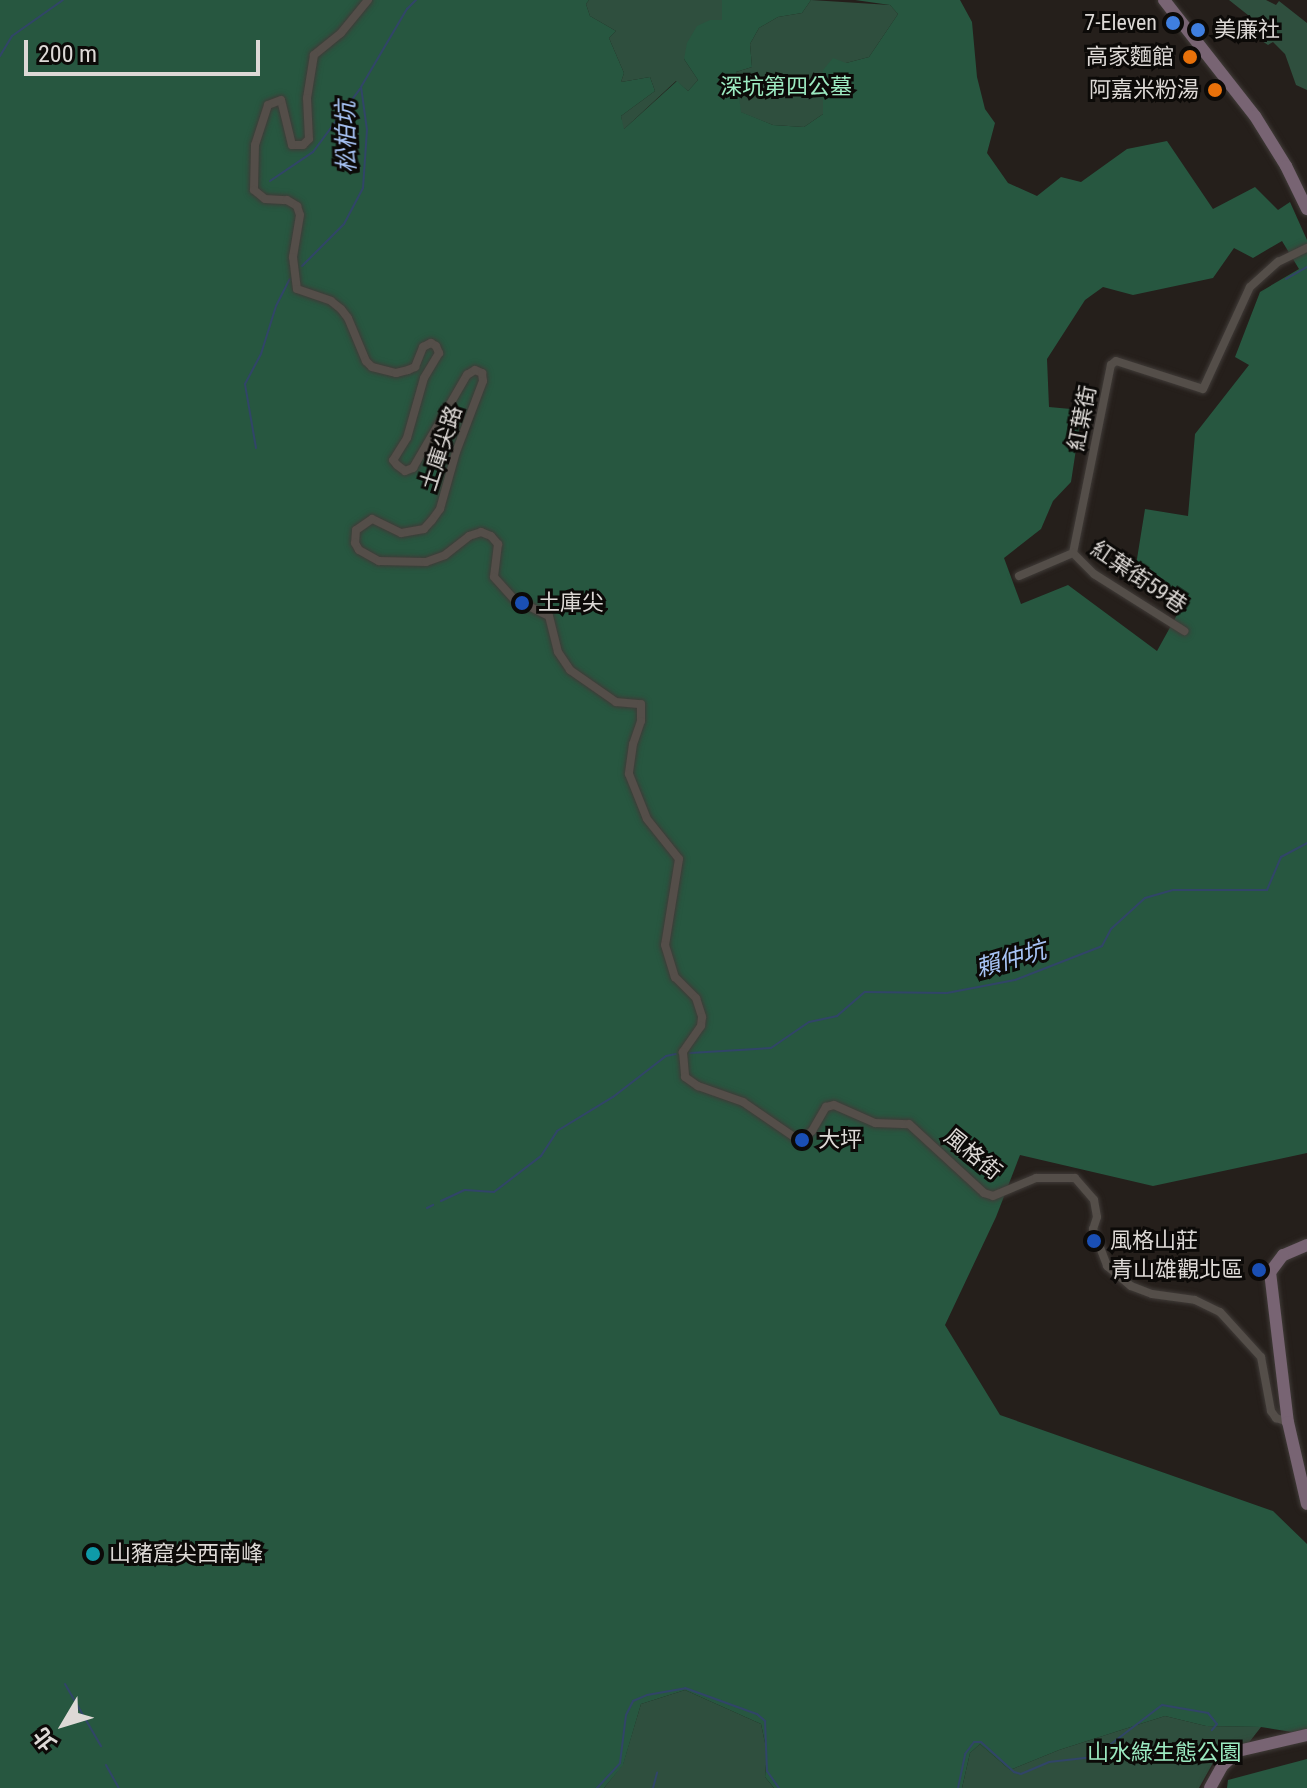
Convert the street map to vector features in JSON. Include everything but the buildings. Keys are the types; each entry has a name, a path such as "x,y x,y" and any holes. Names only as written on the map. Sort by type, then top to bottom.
{"main road":[{"path":"1164,0 1255,116 1307,209"},
{"path":"1307,1245 1283,1255 1270,1272 1288,1422 1307,1504"},
{"path":"1210,1788 1222,1766 1238,1751 1307,1735"}],"street":[{"name":"土庫尖路","path":"368,0 341,33 314,55 307,98 309,139 303,145 297,148 292,145 281,100 268,105 255,145 254,190 265,199 287,200 297,206 300,215 294,283 303,294 331,301 341,309 372,367 396,373 408,370 415,367 423,347 431,343 436,346 439,353 424,378 407,438 393,460 397,465 405,471 413,468 467,375 475,370 482,373 483,381 456,452 440,509 432,520 424,529 401,533 372,519 363,522 356,530 355,543 359,550 379,561 426,562 445,555 469,536 481,532 491,536 498,544 494,577 514,599 549,616 558,652 570,670 616,702 641,704 641,721 633,744 629,774 647,819 679,859 665,945 675,977 696,998 702,1017 701,1026 683,1052 685,1077 698,1086 743,1102 800,1141"},
{"name":"紅葉街","path":"1073,553 1111,365 1116,361 1203,389 1250,287 1278,262 1307,248"},
{"path":"1019,576 1073,553"},
{"name":"紅葉街59巷","path":"1073,553 1094,574 1184,631"},
{"name":"風格街","path":"800,1141 812,1131 826,1107 834,1105 875,1123 902,1123 916,1128 947,1160 993,1196 1036,1178 1075,1178 1094,1200 1097,1217 1093,1229 1107,1266 1131,1286 1152,1294 1195,1300 1233,1323 1261,1357 1271,1411 1276,1418 1288,1422"}],"green space":[{"path":"0,0 589,0 586,4 590,16 616,31 609,38 624,73 621,82 650,77 655,91 621,116 624,129 677,81 688,91 698,80 684,59 687,43 697,26 710,20 722,20 722,0 811,0 802,13 778,17 759,28 750,44 752,67 736,72 741,112 773,125 804,127 823,114 823,70 833,58 846,63 869,57 898,14 890,5 855,0 960,0 972,22 977,77 985,109 995,123 987,153 1008,183 1037,196 1061,177 1081,182 1127,149 1167,141 1213,209 1255,187 1278,210 1290,202 1307,240 1307,1153 1153,1186 1020,1155 996,1217 945,1325 1000,1415 1273,1511 1307,1544 1307,1729 1292,1732 1261,1727 1206,1726 1165,1716 1059,1750 1010,1770 980,1744 970,1753 962,1788 774,1788 765,1777 767,1752 761,1724 685,1690 641,1704 623,1765 604,1788 0,1788","holes":["1282,241 1299,269 1260,292 1235,357 1249,365 1195,434 1188,516 1145,509 1136,565 1184,602 1157,651 1068,585 1021,604 1004,558 1041,529 1053,501 1071,482 1082,410 1049,407 1047,359 1085,300 1103,287 1133,295 1213,278 1234,248 1253,258"]},
{"name":"深坑第四公墓","path":"589,0 722,0 722,20 684,59 698,80 688,91 676,81 623,130 621,116 655,91 650,77 621,82 624,73 609,38 616,31 590,16 586,4"},
{"name":"深坑第四公墓","path":"811,0 890,5 898,14 869,57 846,63 824,95 823,114 804,127 773,125 740,112 736,72 752,67 750,44 759,28 778,17 802,13"},
{"path":"1229,0 1266,0 1276,5 1279,1 1307,23 1307,90 1296,85 1285,54 1273,42 1268,45 1256,37 1261,30 1258,23"},
{"path":"685,1690 761,1724 767,1752 765,1777 774,1788 604,1788 623,1764 641,1704"},
{"name":"山水綠生態公園","path":"1165,1716 1206,1726 1261,1727 1247,1745 1213,1763 1199,1788 962,1788 970,1753 980,1744 1010,1770 1059,1750"},
{"path":"1307,1759 1307,1788 1227,1788 1228,1780"}],"waterway":[{"path":"0,56 12,36 63,0"},
{"name":"松柏坑","path":"302,266 344,224 363,188 367,130 361,87 407,9 416,0"},
{"path":"270,181 313,152 360,89"},
{"path":"1286,279 1307,267"},
{"name":"松柏坑","path":"256,448 245,384 261,354 276,306 290,279"},
{"name":"賴仲坑","path":"690,1053 771,1048 809,1022 837,1016 865,992 947,993 1015,980 1102,946 1111,929 1145,898 1173,890 1267,890 1281,857 1307,843"},
{"name":"賴仲坑","path":"441,1201 465,1190 494,1192 541,1156 557,1131 613,1097 666,1056 676,1054"},
{"name":"賴仲坑","path":"427,1208 433,1205"},
{"path":"65,1684 101,1746"},
{"path":"597,1788 620,1763 626,1715 633,1701 647,1695 685,1688 757,1714 765,1721 767,1771 779,1788"},
{"path":"958,1788 965,1754 974,1742 981,1742 1014,1772 1021,1774 1049,1762 1094,1757 1162,1705 1208,1713 1217,1724 1212,1730"},
{"path":"106,1765 119,1788"},
{"path":"653,1788 657,1773"}],"place":[{"name":"7-Eleven","path":"1173,23"},
{"name":"美廉社","path":"1198,30"},
{"name":"高家麵館","path":"1190,57"},
{"name":"阿嘉米粉湯","path":"1215,90"},
{"name":"土庫尖","path":"522,603"},
{"name":"大坪","path":"802,1140"},
{"name":"風格山莊","path":"1094,1241"},
{"name":"青山雄觀北區","path":"1259,1270"},
{"name":"山豬窟尖西南峰","path":"93,1554"}]}
